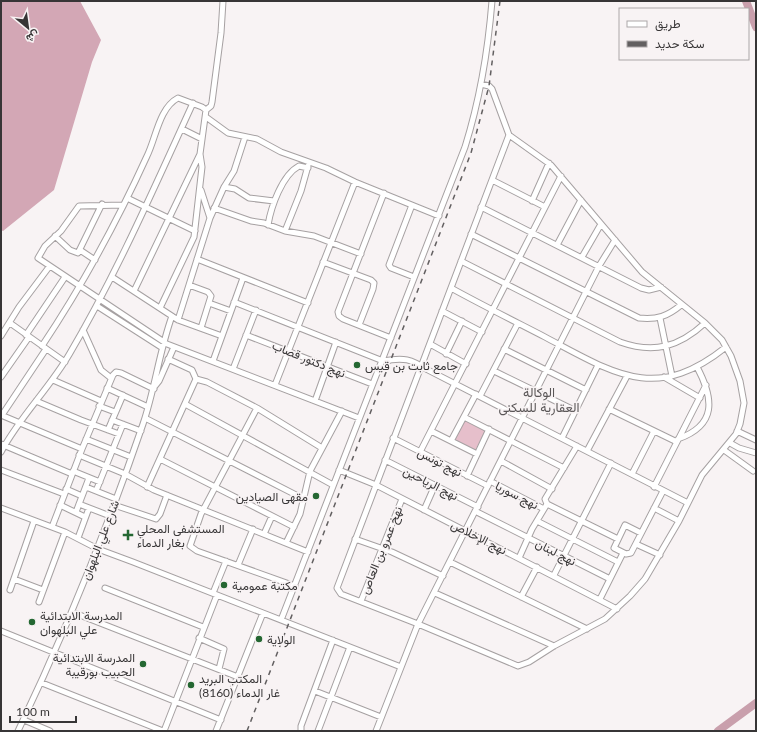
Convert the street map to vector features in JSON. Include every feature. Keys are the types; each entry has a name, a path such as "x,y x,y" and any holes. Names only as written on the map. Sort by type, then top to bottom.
{"street":[{"path":"160,308 195,231 202,167 200,154 206,110 212,102 221,33 223,1"},
{"path":"281,620 465,147 482,84 492,1"},
{"path":"482,84 489,86 492,89 498,108 510,135 549,163 642,272 714,332 726,347 735,367 743,392 743,412 737,431 730,443 702,475 679,521 645,579 618,609 605,619 554,646 529,662 518,666 418,624 340,594 337,588 481,207 510,135"},
{"path":"82,449 2,415 95,260 149,153 167,107 178,98 193,103 206,110"},
{"path":"1,452 3,445 65,362 97,306 146,207 193,103"},
{"path":"206,117 228,133 257,140 281,152 341,174 355,182 439,216"},
{"path":"182,129 202,139"},
{"path":"178,320 210,218 224,187 234,171 245,137"},
{"path":"134,291 200,154"},
{"path":"285,231 301,191 309,162"},
{"path":"532,201 549,163"},
{"path":"268,224 274,201 287,178 299,166 308,168"},
{"path":"420,452 561,176"},
{"path":"492,180 545,207"},
{"path":"275,385 355,182"},
{"path":"200,187 210,218"},
{"path":"224,187 237,190 249,198 274,201"},
{"path":"384,193 338,312 341,318 391,338"},
{"path":"127,198 195,231"},
{"path":"557,245 581,200"},
{"path":"123,205 102,204 78,206 61,231 38,257 49,267 100,300 162,345"},
{"path":"55,236 73,252 78,253 102,204"},
{"path":"412,205 388,265 391,268 414,277"},
{"path":"481,207 645,289 653,290 660,287"},
{"path":"214,208 247,220 268,224 285,231 307,234 330,244 361,254"},
{"path":"582,258 601,224"},
{"path":"471,234 639,318 660,318 672,313 682,305"},
{"path":"376,731 418,624 599,266 615,240"},
{"path":"80,250 95,260"},
{"path":"197,259 308,303"},
{"path":"461,261 620,342 633,347 665,347 688,338 705,323"},
{"path":"323,262 371,280 374,285 358,325"},
{"path":"1,336 19,307 49,267"},
{"path":"1,377 65,277"},
{"path":"112,277 178,320 222,336"},
{"path":"213,361 243,278"},
{"path":"189,285 208,292 210,296 201,328"},
{"path":"451,288 598,365 627,376 643,378 672,376 697,368 726,347"},
{"path":"234,302 382,360 398,358 413,361 663,491 688,502"},
{"path":"209,303 231,311"},
{"path":"97,306 162,345 174,347 213,361 359,418"},
{"path":"233,369 256,310"},
{"path":"442,311 482,332"},
{"name":"شارع علي البلهوان","path":"18,731 56,653 98,549 141,431 154,388 162,345 172,316"},
{"path":"660,318 672,376"},
{"path":"446,354 462,321"},
{"path":"10,323 65,362"},
{"path":"451,441 464,417 494,370 518,323"},
{"path":"83,330 103,372 111,378"},
{"name":"نهج دكتور قصاب","path":"246,335 372,384"},
{"path":"315,401 336,342"},
{"path":"430,344 466,364"},
{"path":"52,527 111,378 116,372 121,372 154,388 159,381 174,347"},
{"path":"504,349 586,390"},
{"path":"148,487 196,379 192,370 168,359"},
{"path":"562,438 598,365"},
{"path":"609,409 654,431 677,440 696,430 706,417 709,402 706,385 697,368"},
{"path":"494,370 576,412"},
{"path":"587,451 627,376"},
{"path":"664,377 700,398"},
{"path":"196,379 207,382 257,408 322,448"},
{"path":"53,380 115,412"},
{"path":"654,486 706,385"},
{"path":"107,388 148,407"},
{"path":"108,430 123,395"},
{"path":"36,401 119,434"},
{"path":"185,404 310,471 333,485"},
{"path":"257,408 204,509 190,546 197,550 295,586"},
{"path":"286,543 294,527 304,500 310,471 342,411"},
{"path":"464,417 564,468"},
{"path":"145,418 304,500"},
{"path":"112,420 141,431"},
{"path":"96,491 123,424"},
{"path":"467,476 476,454 489,430"},
{"path":"431,431 476,454"},
{"path":"632,474 654,431"},
{"path":"737,431 756,440"},
{"name":"نهج تونس","path":"393,438 467,476 489,484"},
{"path":"86,439 131,457"},
{"path":"730,443 739,448 756,453"},
{"path":"3,445 100,482"},
{"path":"519,558 537,520 546,506 545,499 577,446"},
{"path":"724,450 753,471"},
{"path":"80,455 125,474 148,487 308,552"},
{"path":"160,459 294,527"},
{"name":"نهج الرياحين","path":"385,460 435,485 476,509"},
{"path":"501,461 552,489"},
{"path":"554,575 611,464"},
{"path":"1,470 65,492 82,496"},
{"name":"نهج الإخلاص","path":"339,470 376,486 465,530 618,609"},
{"path":"76,512 89,478"},
{"name":"نهج سوريا","path":"489,484 582,521 618,539"},
{"path":"424,510 435,485"},
{"path":"86,487 116,499"},
{"path":"641,533 625,525 614,548 630,554 636,544 663,491"},
{"path":"114,505 156,519 160,514 167,495"},
{"name":"نهخ عمرو بن العاص","path":"361,601 381,548 402,499"},
{"path":"79,504 110,516"},
{"path":"60,506 85,517"},
{"path":"1,508 65,532 98,549 401,667"},
{"path":"78,538 89,508"},
{"path":"654,508 679,521"},
{"name":"نهج لبنان","path":"476,509 528,538 610,579"},
{"path":"264,534 272,516"},
{"path":"537,520 618,562"},
{"path":"10,590 34,521"},
{"path":"238,565 253,529"},
{"path":"39,602 65,532"},
{"path":"355,539 381,548 443,576"},
{"path":"636,544 660,555"},
{"path":"600,600 623,552"},
{"path":"42,683 163,731 204,627 226,561"},
{"path":"450,562 587,629"},
{"path":"522,597 536,567"},
{"path":"14,579 43,590"},
{"path":"105,588 204,627"},
{"path":"435,593 554,646"},
{"path":"72,612 238,677"},
{"path":"216,731 262,613"},
{"path":"1,631 175,700 221,720"},
{"path":"199,638 224,649 219,670"},
{"path":"301,731 333,640"},
{"path":"318,731 350,647"},
{"path":"315,690 381,717"},
{"path":"24,720 50,731"}],"shaded area":[{"path":"1,1 80,1 101,40 92,62 54,190 3,231 1,230"},
{"path":"465,419 486,430 475,451 454,440"}],"waterway":[{"path":"746,1 749,8"},
{"path":"749,9 756,27"},
{"path":"718,731 756,703"}],"railway":[{"path":"247,731 471,153 489,86 500,1"}],"place":[{"name":"جامع ثابت بن قیس","path":"357,365"},
{"name":"مقهى الصيادين","path":"316,496"},
{"name":"المستشفى المحلي بغار الدماء","path":"128,535"},
{"name":"مكتبة عمومية","path":"224,585"},
{"name":"المدرسة الابتدائية علي البلهوان","path":"32,622"},
{"name":"الولاية","path":"259,639"},
{"name":"المدرسة الابتدائية الحبيب بورقيبة","path":"143,664"},
{"name":"المكتب البريد غار الدماء (8160)","path":"191,685"}],"district":[{"name":"الوكالة العقارية للسكنى","path":"539,400"}]}
